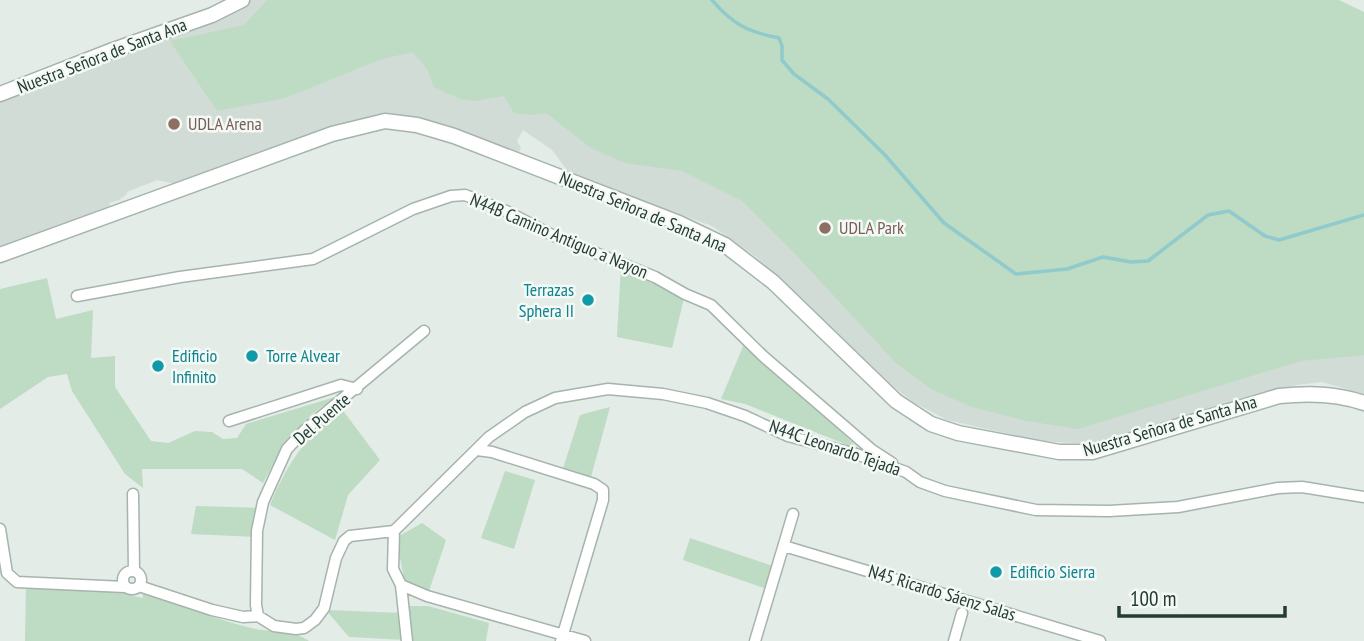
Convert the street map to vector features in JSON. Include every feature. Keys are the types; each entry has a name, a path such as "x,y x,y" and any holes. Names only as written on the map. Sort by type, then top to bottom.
{"street":[{"name":"Nuestra Señora de Santa Ana","path":"0,94 212,15 242,0"},
{"name":"Nuestra Señora de Santa Ana","path":"0,255 332,134 385,121 418,125 454,136 679,223 725,245 773,282 896,401 917,416 943,429 1033,448 1074,453 1092,452 1279,396 1304,393 1333,395 1364,403"},
{"name":"N44B Camino Antiguo a Nayon","path":"77,296 180,277 313,260 413,209 451,196 465,195 506,211 554,236 655,276 710,305 763,356 866,445 906,472"},
{"name":"Del Puente","path":"258,616 257,531 263,502 287,449 306,429 424,331"},
{"path":"229,421 341,385 357,389"},
{"name":"N44C Leonardo Tejada","path":"394,531 489,437 525,412 555,398 608,389 640,391 707,403 745,416 788,436 856,454 906,472 920,482 945,491 1036,510 1101,511 1178,507 1278,488 1302,487 1364,497"},
{"path":"477,450 492,452 594,484 603,490 603,500 562,638"},
{"path":"0,529 6,573 16,582 125,587 132,590 139,586 141,577 134,571 133,494"},
{"path":"755,641 793,514"},
{"path":"139,586 212,610 243,617 258,616 274,626 304,628 315,620 324,608 336,558 344,541 350,536 394,531 393,569 401,585 407,641"},
{"name":"N45 Ricardo Sáenz Salas","path":"785,546 1100,641"},
{"path":"125,587 123,576 134,571"},
{"path":"401,585 427,596 562,638 585,641"},
{"path":"954,641 962,613"}],"shaded area":[{"path":"250,0 665,0 1364,240 1364,394 1322,382 1297,385 1250,396 1090,444 1040,441 947,420 913,402 895,388 755,256 712,226 570,174 552,150 523,130 517,141 521,148 519,152 515,152 456,129 420,119 384,117 176,184 157,180 127,192 119,200 109,203 110,206 0,248 0,100 245,5"}],"green space":[{"path":"267,0 1339,0 1364,12 1364,355 1301,361 1078,429 1027,421 972,407 931,389 895,362 742,201 682,171 625,163 591,148 546,113 514,113 504,96 475,101 460,99 434,87 427,69 413,52 382,59 285,98 217,111 170,41 244,25"},
{"path":"621,265 685,294 672,348 617,337"},
{"path":"47,278 56,319 93,310 91,358 115,356 115,387 151,441 168,443 195,431 212,432 223,439 237,438 246,424 335,397 311,415 283,445 263,483 242,469 142,469 143,488 125,474 72,391 67,374 48,377 0,409 0,289"},
{"path":"744,344 794,386 860,450 745,404 721,399"},
{"path":"610,407 588,488 560,478 580,415"},
{"path":"341,408 380,460 348,495 335,540 270,505 299,452 317,430"},
{"path":"505,471 535,480 514,549 481,538"},
{"path":"196,506 262,508 257,537 191,534"},
{"path":"422,523 446,540 428,594 407,593 396,538"},
{"path":"690,538 773,566 767,589 683,560"},
{"path":"26,583 122,593 143,598 142,589 223,620 251,628 289,632 309,641 25,641"},
{"path":"409,606 428,606 489,623 486,641 412,641"},
{"path":"326,610 402,613 406,640 349,637"}],"waterway":[{"path":"712,0 741,26 779,38 782,60 794,74 828,99 885,155 944,223 1016,274 1067,269 1103,257 1131,262 1148,261 1208,215 1229,211 1265,236 1279,240 1364,215"}],"place":[{"name":"UDLA Arena","path":"174,124"},
{"name":"UDLA Park","path":"825,228"},
{"name":"Terrazas Sphera II","path":"588,300"},
{"name":"Torre Alvear","path":"252,356"},
{"name":"Edificio Infinito","path":"158,366"},
{"name":"Edificio Sierra","path":"996,572"}]}
